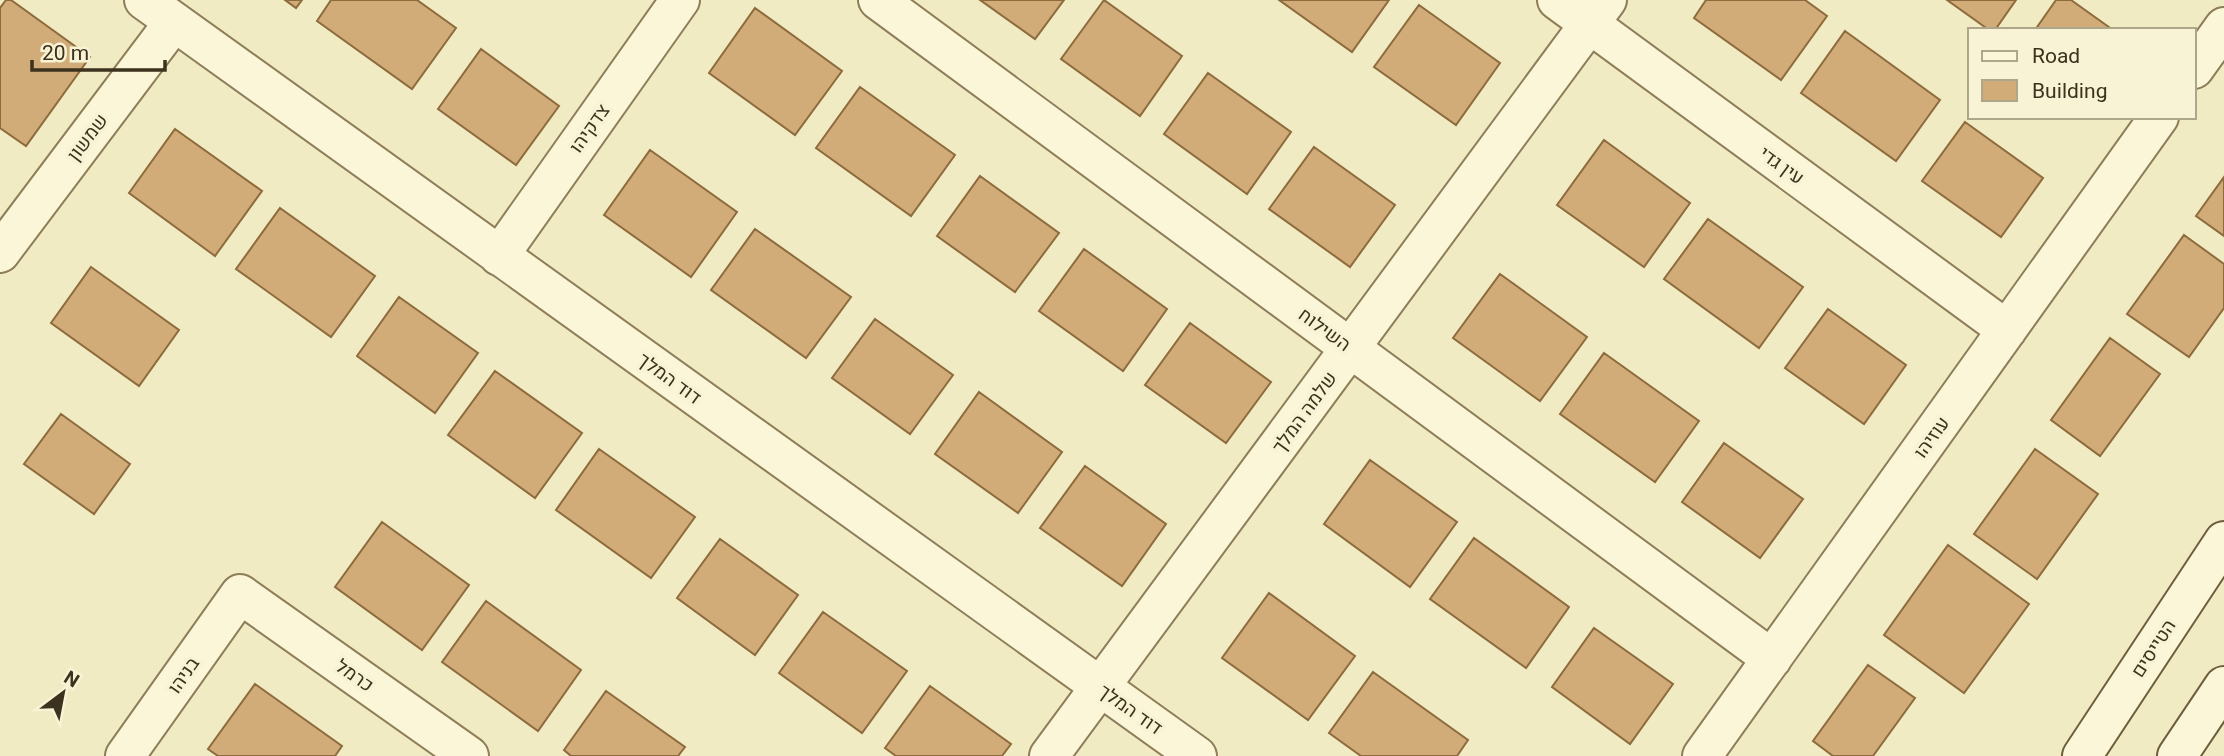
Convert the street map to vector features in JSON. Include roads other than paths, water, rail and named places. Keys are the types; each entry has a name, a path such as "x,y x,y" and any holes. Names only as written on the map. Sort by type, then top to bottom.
{"street":[{"name":"דוד המלך","path":"144,0 1197,756"},
{"name":"צדקיהו","path":"499,256 680,0"},
{"name":"השילוח","path":"878,0 1772,659"},
{"name":"עין גדי","path":"1557,0 1599,12 2007,330"},
{"path":"2216,0 2224,6"},
{"name":"שלמה המלך","path":"1049,756 1599,12"},
{"name":"שמשון","path":"0,253 174,22"},
{"path":"2196,66 2224,27"},
{"name":"עוזיהו","path":"1702,756 2159,119"},
{"name":"הטייסים","path":"2082,756 2224,541"},
{"name":"בניהו","path":"125,756 240,594"},
{"name":"כרמל","path":"240,594 469,756"},
{"path":"2177,756 2224,686"}]}
